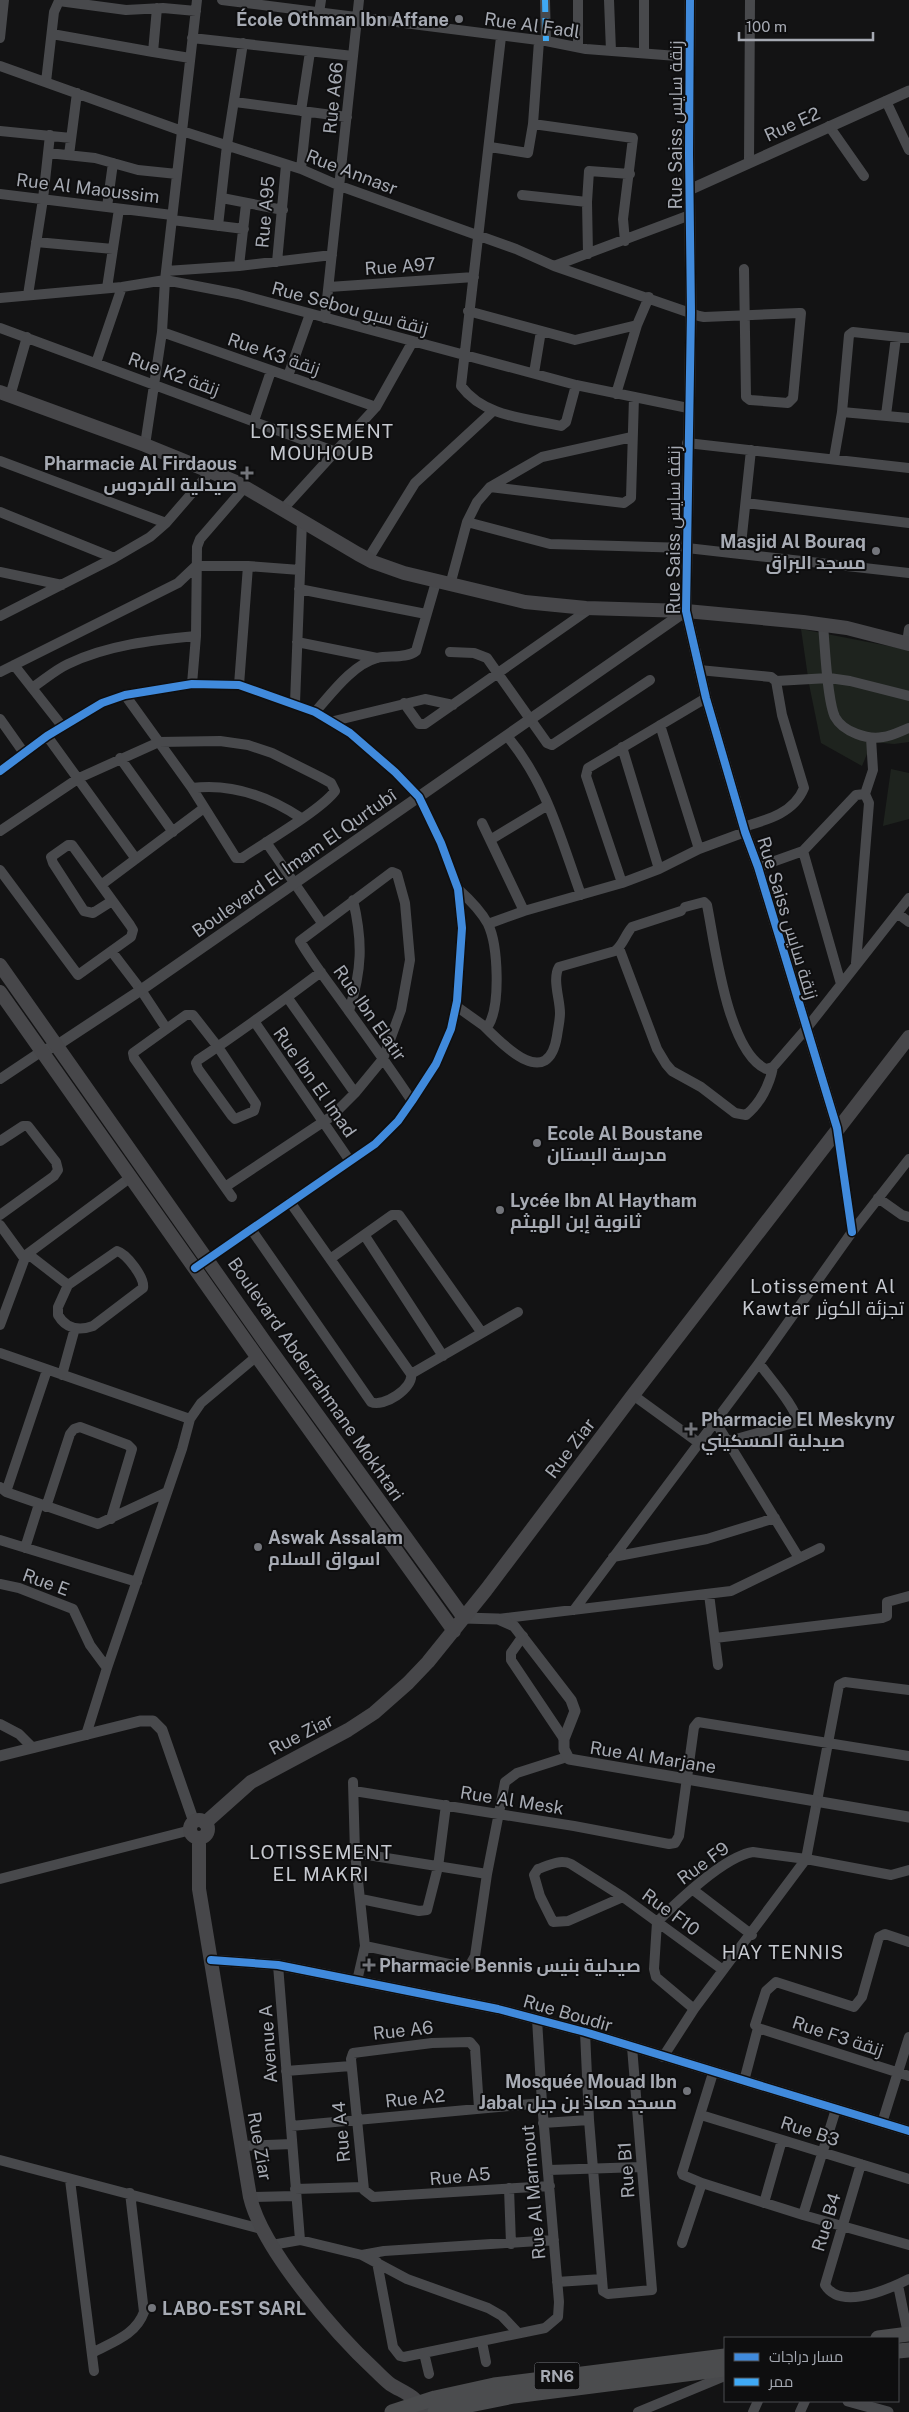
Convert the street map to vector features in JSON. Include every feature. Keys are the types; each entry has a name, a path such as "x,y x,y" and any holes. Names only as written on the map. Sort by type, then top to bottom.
{"main road":[{"path":"5,394 211,471 245,487 368,559 387,568 525,602 591,608 686,611 823,625 908,643"},
{"name":"Boulevard Abderrahmane Mokhtari","path":"0,965 342,1450 464,1618"},
{"name":"Boulevard Abderrahmane Mokhtari","path":"0,992 368,1513 454,1631"},
{"name":"Rue Ziar","path":"422,2407 408,2393 390,2384 367,2363 326,2316 261,2229 250,2197 210,1960 199,1889 197,1828 251,1782 336,1737 374,1713 408,1683 454,1631 837,1128 909,1037"},
{"path":"330,1458 342,1450"},
{"path":"368,1513 380,1503"},
{"path":"886,2337 908,2334"},
{"name":"RN6","path":"395,2412 422,2407 494,2385 724,2356"},
{"name":"RN6","path":"435,2412 514,2396 724,2369"},
{"path":"390,2384 395,2412"}],"street":[{"path":"0,38 4,0"},
{"path":"46,82 56,6 62,0 126,10 157,8 196,11"},
{"path":"145,445 152,384 162,332 172,217 197,0"},
{"name":"Rue Al Fadl","path":"222,0 578,47 690,57"},
{"path":"319,13 321,0"},
{"name":"Rue A66","path":"325,318 359,0"},
{"path":"490,147 528,153 543,41 545,0"},
{"path":"578,0 578,47"},
{"path":"609,0 611,51"},
{"path":"644,0 644,53"},
{"name":"Rue Saiss زنقة سايس","path":"690,0 689,190 691,312 686,611 706,698 744,830 758,867 837,1128"},
{"path":"750,0 750,162"},
{"path":"152,52 157,8"},
{"path":"52,34 190,58"},
{"path":"501,36 490,147 468,311 461,386 474,401 493,411 561,426 566,422 576,385"},
{"path":"192,38 353,56"},
{"path":"218,226 227,145 243,43"},
{"path":"301,170 310,52"},
{"name":"Rue Annasr","path":"0,66 182,131 301,170 554,266 704,317 745,315 802,314 793,398 788,403 750,400 746,397 745,315"},
{"name":"Rue E2","path":"689,190 909,91"},
{"path":"69,155 77,94"},
{"path":"886,101 909,150"},
{"path":"235,102 347,117"},
{"path":"533,124 633,138 623,219 625,241"},
{"path":"830,126 864,176"},
{"path":"0,131 71,138"},
{"path":"28,295 43,199 50,135"},
{"path":"48,153 95,158 138,170 177,174"},
{"path":"106,207 113,163"},
{"name":"Rue A95","path":"277,262 286,165"},
{"path":"588,254 587,202 589,170 630,174"},
{"name":"Rue Al Maoussim","path":"0,194 119,208 244,229"},
{"path":"522,195 587,202"},
{"path":"222,198 283,210"},
{"path":"240,266 246,204"},
{"path":"107,288 119,208"},
{"path":"554,266 625,241 690,215"},
{"path":"36,242 113,249"},
{"path":"166,276 332,255"},
{"path":"744,269 745,315"},
{"name":"Rue Sebou زنقة سبو","path":"0,298 122,287 166,276 576,385 688,408"},
{"name":"Rue A97","path":"329,287 474,277"},
{"path":"96,363 122,287"},
{"path":"616,394 637,325 649,298"},
{"path":"468,311 579,340 637,325"},
{"path":"288,376 310,314"},
{"name":"Rue K2 زنقة","path":"0,328 336,452"},
{"path":"534,373 541,331"},
{"name":"Rue K3 زنقة","path":"162,332 376,407"},
{"path":"834,458 842,412 849,335 853,332 909,338"},
{"path":"5,394 27,337"},
{"path":"886,415 896,337"},
{"path":"283,509 376,407 413,342"},
{"path":"254,421 271,371"},
{"path":"490,487 624,503 631,498 634,397"},
{"path":"368,559 415,483 493,411"},
{"path":"842,412 909,418"},
{"path":"297,642 377,658 413,653 418,646 426,614 443,583 467,522 477,502 490,487 542,457 632,437"},
{"path":"688,443 834,458 909,468"},
{"path":"740,554 751,450"},
{"path":"0,461 166,522"},
{"path":"0,616 114,558 150,536 166,522 211,471"},
{"path":"192,684 196,636 197,547 200,539 245,487"},
{"path":"746,503 909,523"},
{"path":"0,512 114,558"},
{"path":"295,703 302,521"},
{"path":"467,522 550,544 687,548 909,573"},
{"path":"0,672 178,583 196,566 248,566 300,570"},
{"path":"239,685 248,566"},
{"path":"0,572 62,585"},
{"path":"299,589 426,614"},
{"path":"404,703 422,725 500,674 591,608"},
{"name":"Boulevard El Imam El Qurtubî","path":"42,1051 56,1046 142,990 686,611"},
{"path":"823,625 835,717 843,726 859,735 872,738 884,737 909,728"},
{"path":"908,643 909,629"},
{"path":"32,688 68,664 108,650 148,641 196,636"},
{"path":"450,652 482,655 500,674 548,743 552,745 650,680"},
{"path":"315,712 357,669 377,658"},
{"path":"14,665 62,726"},
{"path":"699,670 771,678 776,681 829,678 850,681 909,696"},
{"path":"488,924 524,911 622,883 659,870 699,849 777,817 801,795 804,788 782,715 776,681"},
{"path":"0,770 47,736 102,702 125,695 192,684 239,685 295,703 334,721 350,732 419,797 441,843 458,889 462,928 456,1006 451,1029 436,1064 398,1121 375,1144 195,1268"},
{"path":"0,831 79,778 159,742 220,741 248,745 272,753 331,783 335,791 329,798 266,842 242,858 236,858 192,788 159,742 125,695"},
{"path":"622,883 586,776 588,768 706,698"},
{"path":"334,721 404,703 432,699 453,705"},
{"path":"0,719 24,753"},
{"path":"660,725 699,849"},
{"path":"47,736 136,859"},
{"path":"506,736 532,770 548,805 581,895"},
{"path":"856,963 869,803 865,794 873,770 872,738"},
{"path":"622,747 659,870"},
{"path":"120,758 173,832"},
{"path":"192,788 212,786 234,788 280,804 301,818"},
{"path":"758,867 803,852 856,795 860,793 865,794"},
{"path":"490,840 548,805"},
{"path":"100,885 204,808"},
{"path":"482,823 524,911"},
{"path":"225,1187 324,1122 355,1093 383,1059 401,1010 410,960 405,903 397,874 392,872 322,923 266,842"},
{"path":"0,870 76,973 80,974 112,952 133,933 130,925 72,846 68,845 51,856 53,863 84,911 93,913 112,901"},
{"path":"803,852 841,984"},
{"path":"458,889 488,924 497,981 496,996 487,1024"},
{"path":"773,1066 770,1083 752,1111 746,1115 735,1113 701,1087 672,1072 657,1049 619,948 626,933 632,927 704,902 707,905 728,1012 738,1033 759,1066 766,1069 773,1066 806,1029 909,898"},
{"path":"349,1011 358,983 361,958 360,930 353,900"},
{"path":"897,913 909,922"},
{"name":"Rue Ibn Elatir","path":"322,923 300,941 412,1100"},
{"path":"456,1006 487,1024 514,1053 533,1062 542,1063 549,1060 554,1052 559,1024 560,1013 556,976 559,967 619,948"},
{"path":"112,952 142,990 166,1028"},
{"path":"232,1197 134,1058 135,1050 186,1015 193,1015 218,1047 256,1104 254,1111 237,1119 232,1116 196,1066 198,1060 218,1047 254,1022 321,972"},
{"path":"288,997 355,1093"},
{"name":"Rue Ibn El Imad","path":"254,1022 350,1161"},
{"path":"0,1079 42,1051"},
{"path":"0,1141 16,1130 28,1126 56,1162 58,1170 54,1176 0,1215"},
{"path":"837,1128 852,1232"},
{"path":"574,1610 759,1363 852,1232 909,1159"},
{"path":"0,1325 26,1256 131,1177"},
{"path":"878,1198 902,1216 909,1217"},
{"path":"251,1229 371,1402 382,1404 408,1386 412,1378 411,1374 290,1202"},
{"path":"330,1259 392,1215 399,1215 482,1333"},
{"path":"0,1225 26,1256 68,1285"},
{"path":"364,1236 443,1356"},
{"path":"118,1250 124,1254 144,1286 92,1326 84,1329 68,1326 58,1315 60,1302 68,1285 118,1250"},
{"path":"411,1374 518,1312"},
{"path":"62,1375 76,1328"},
{"path":"0,1353 190,1419"},
{"path":"86,1735 190,1419 201,1403 257,1356"},
{"path":"729,1441 797,1422 790,1405 759,1363"},
{"path":"47,1370 3,1490 42,1506 98,1524 167,1492"},
{"path":"634,1395 700,1443"},
{"path":"716,1421 799,1558"},
{"path":"26,1548 70,1434 74,1429 80,1427 128,1445 132,1449 111,1518"},
{"path":"613,1557 707,1539 775,1518"},
{"path":"0,1540 137,1582"},
{"path":"498,1619 731,1591 820,1548"},
{"name":"Rue E","path":"0,1584 19,1588 73,1609 90,1645 107,1668"},
{"path":"709,1594 718,1665"},
{"path":"715,1638 882,1618 887,1616 887,1602 909,1596"},
{"name":"Rue Al Marjane","path":"464,1618 498,1619 514,1626 574,1704 575,1714 564,1739 567,1757 585,1763 909,1817"},
{"path":"523,1636 511,1653 514,1665 564,1739"},
{"path":"663,2057 694,2009 752,1935 806,1859 829,1744 837,1690 841,1683 909,1690"},
{"path":"0,1756 140,1721 153,1721 158,1724 166,1738 197,1828 0,1879"},
{"path":"687,1780 694,1727 698,1722 909,1756"},
{"path":"0,1724 19,1734 33,1748"},
{"path":"365,1946 463,1967 470,1965 475,1956 487,1874 504,1784 510,1777 567,1757"},
{"name":"Rue Al Mesk","path":"355,1853 353,1786 446,1805 672,1844 678,1839 687,1780"},
{"path":"361,1899 425,1911 431,1900 438,1867 446,1805"},
{"name":"Rue F9","path":"657,1922 692,1889 744,1853 752,1852 806,1859 891,1875 909,1870"},
{"path":"357,1981 365,1946 355,1853 487,1874"},
{"name":"Rue F10","path":"623,1897 568,1921 553,1922 540,1896 534,1879 535,1872 538,1869 565,1861 623,1897 723,1970"},
{"path":"692,1889 752,1935"},
{"path":"657,1922 656,1977 694,2009"},
{"path":"744,2081 761,2005 769,1987 776,1982 850,2007 856,2006 862,1997 879,1938 882,1935 909,1942"},
{"name":"Rue Boudir","path":"210,1960 278,1965 498,2009 584,2032 713,2073 909,2131"},
{"name":"Avenue A","path":"278,1965 300,2240"},
{"name":"Rue Al Marmout","path":"518,2332 545,2328 558,2317 537,2019"},
{"name":"Rue F3 زنقة","path":"757,2027 909,2076"},
{"path":"557,2282 602,2279 584,2032"},
{"path":"882,2123 909,2037"},
{"name":"Rue A6","path":"351,2063 352,2054 360,2050 472,2042 475,2048 479,2108"},
{"name":"Rue B1","path":"602,2279 603,2291 608,2294 652,2290 632,2048"},
{"path":"286,2071 351,2063"},
{"name":"Rue A4","path":"351,2063 363,2186"},
{"path":"713,2073 702,2114 682,2173 702,2183 764,2203 909,2246"},
{"name":"Rue A2","path":"291,2126 479,2108 542,2104"},
{"path":"803,2215 836,2109"},
{"name":"Rue B3","path":"702,2114 909,2179"},
{"path":"544,2123 589,2120"},
{"path":"764,2203 782,2140"},
{"path":"242,2146 292,2144"},
{"path":"0,2160 261,2229"},
{"name":"Rue B4","path":"861,2164 826,2280 828,2290 850,2298 898,2284"},
{"path":"549,2170 641,2167"},
{"path":"70,2180 94,2370"},
{"path":"682,2243 702,2183"},
{"path":"250,2197 363,2186"},
{"name":"Rue A5","path":"363,2186 368,2195 373,2197 550,2186"},
{"path":"509,2188 511,2244"},
{"path":"92,2353 126,2335 139,2324 144,2312 130,2193"},
{"path":"272,2245 300,2240 362,2255 377,2262 407,2279 488,2308 502,2316 518,2332 482,2342 404,2357 396,2352 377,2262"},
{"path":"362,2255 384,2251 554,2240"},
{"path":"908,2334 898,2284 909,2279"},
{"path":"482,2342 486,2362"},
{"path":"424,2353 429,2374"},
{"path":"642,2411 724,2376"},
{"path":"858,2408 888,2412"}],"shaded area":[{"path":"801,629 909,650 909,742 894,744 872,742 862,766 821,743 809,684"},
{"path":"891,769 909,773 909,819 883,826"}],"marked path":[{"path":"545,0 546,41"}],"cycle path":[{"path":"690,0 691,312 686,611 706,698 745,832 758,867 837,1128 852,1232"},
{"path":"0,771 47,736 102,703 125,695 192,684 239,685 315,712 350,733 395,772 419,797 441,843 458,889 462,928 457,1001 451,1029 436,1064 398,1121 375,1144 195,1268"},
{"path":"211,1960 278,1965 498,2009 585,2032 909,2131"}],"place":[{"name":"École Othman Ibn Affane","path":"459,19"},
{"name":"Pharmacie Al Firdaous صيدلية الفردوس","path":"247,473"},
{"name":"Masjid Al Bouraq مسجد البراق","path":"876,551"},
{"name":"Ecole Al Boustane مدرسة البستان","path":"537,1143"},
{"name":"Lycée Ibn Al Haytham ثانوية إبن الهيثم","path":"500,1210"},
{"name":"Pharmacie El Meskyny صيدلية المسكيني","path":"691,1429"},
{"name":"Aswak Assalam اسواق السلام","path":"258,1547"},
{"name":"Pharmacie Bennis صيدلية بنيس","path":"369,1965"},
{"name":"Mosquée Mouad Ibn Jabal مسجد معاذ بن جبل","path":"687,2091"},
{"name":"LABO-EST SARL","path":"152,2308"}],"district":[{"name":"LOTISSEMENT MOUHOUB","path":"322,442"},
{"name":"Lotissement Al Kawtar تجزئة الكوثر","path":"823,1297"},
{"name":"LOTISSEMENT EL MAKRI","path":"321,1863"},
{"name":"HAY TENNIS","path":"783,1952"}]}
